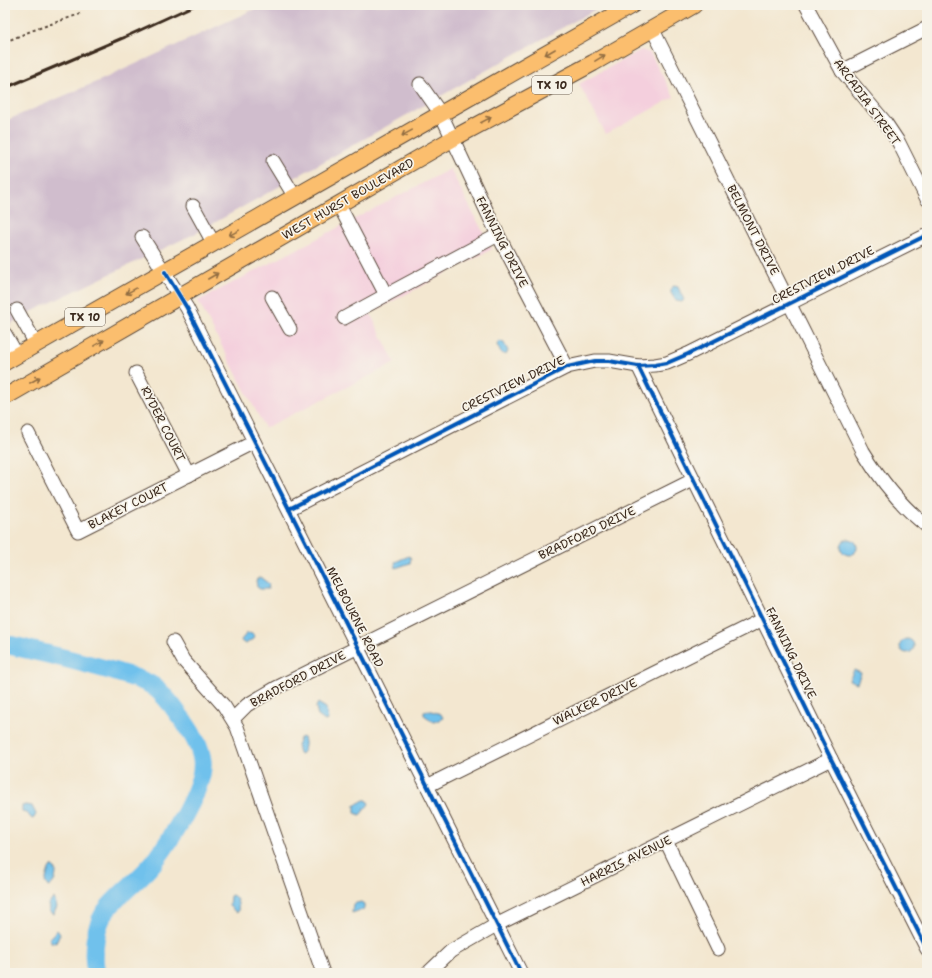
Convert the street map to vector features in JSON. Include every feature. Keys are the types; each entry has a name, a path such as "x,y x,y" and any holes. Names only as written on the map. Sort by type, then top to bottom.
{"main road":[{"name":"TX 10","path":"11,359 632,5"},
{"name":"WEST HURST BOULEVARD","path":"5,397 179,295 339,205 452,139 593,63 694,5"}],"street":[{"name":"ARCADIA STREET","path":"806,5 842,71 885,122 899,143 927,199"},
{"name":"BELMONT DRIVE","path":"652,28 863,451 879,477 897,499 927,526"},
{"path":"842,71 927,28"},
{"name":"FANNING DRIVE","path":"420,84 441,114 498,235 567,367"},
{"path":"273,161 296,197"},
{"path":"339,205 386,295"},
{"path":"194,206 214,244"},
{"path":"344,318 498,235"},
{"name":"CRESTVIEW DRIVE","path":"289,509 567,367 595,361 609,361 638,366 655,365 677,359 927,235"},
{"name":"MELBOURNE ROAD","path":"142,237 179,295 289,509 496,926 521,973"},
{"path":"272,297 290,329"},
{"path":"17,310 36,344"},
{"path":"5,334 11,359"},
{"name":"FANNING DRIVE","path":"638,366 831,759 927,949"},
{"name":"RYDER COURT","path":"136,373 189,475"},
{"name":"BLAKEY COURT","path":"28,433 78,531 254,442"},
{"name":"BRADFORD DRIVE","path":"233,718 257,698 358,646 693,480"},
{"name":"WALKER DRIVE","path":"427,786 763,619"},
{"path":"173,642 183,660 233,718 323,973"},
{"name":"HARRIS AVENUE","path":"428,973 451,951 496,926 831,759"},
{"path":"666,841 718,949"}],"path":[{"path":"5,42 31,31 80,14"}],"shaded area":[{"path":"263,5 603,5 198,232 33,311 5,327 5,121 101,80"},
{"path":"641,50 650,53 674,97 606,134 579,84"},
{"path":"450,169 492,249 370,313 395,363 265,428 198,301"}],"water":[{"path":"674,286 678,287 684,300 682,302 676,301 671,293 671,288"},
{"path":"499,341 504,343 508,351 506,355 501,353 497,345"},
{"path":"849,539 855,541 857,547 855,553 849,555 843,553 841,547 843,541"},
{"path":"409,556 411,558 410,563 396,568 395,562"},
{"path":"260,577 269,584 268,589 260,589 257,587 256,580"},
{"path":"247,633 253,634 254,638 246,644 241,640"},
{"path":"907,639 912,641 914,646 912,651 907,653 902,651 900,646 902,641"},
{"path":"854,670 861,673 857,683 849,680"},
{"path":"318,703 326,708 328,720 325,721 318,716 316,707"},
{"path":"428,710 441,714 443,718 434,722 424,715 424,712"},
{"path":"303,737 305,746 301,754 299,753 297,746 300,738"},
{"path":"367,800 369,804 360,815 355,813 355,805"},
{"path":"22,806 32,806 36,814 34,818 32,819 26,812 22,811"},
{"path":"51,866 56,870 56,875 54,882 48,887 45,882"},
{"path":"232,895 236,898 238,903 237,913 229,906 230,896"},
{"path":"54,898 57,907 52,914 49,911 48,904"},
{"path":"361,902 364,904 364,909 352,913 353,904"},
{"path":"57,930 60,934 57,941 52,943 49,938"}],"waterway":[{"path":"5,644 102,668 135,678 153,686 167,699 187,725 194,736 201,754 202,771 193,798 186,813 154,862 109,907 100,921 94,948 96,973"}],"railway":[{"path":"5,88 125,37 195,5"}],"cycle path":[{"path":"289,509 567,367 595,361 609,361 638,366 667,363 688,354 927,235"},
{"path":"165,272 187,308 521,973"},
{"path":"638,366 831,759 927,949"}]}
